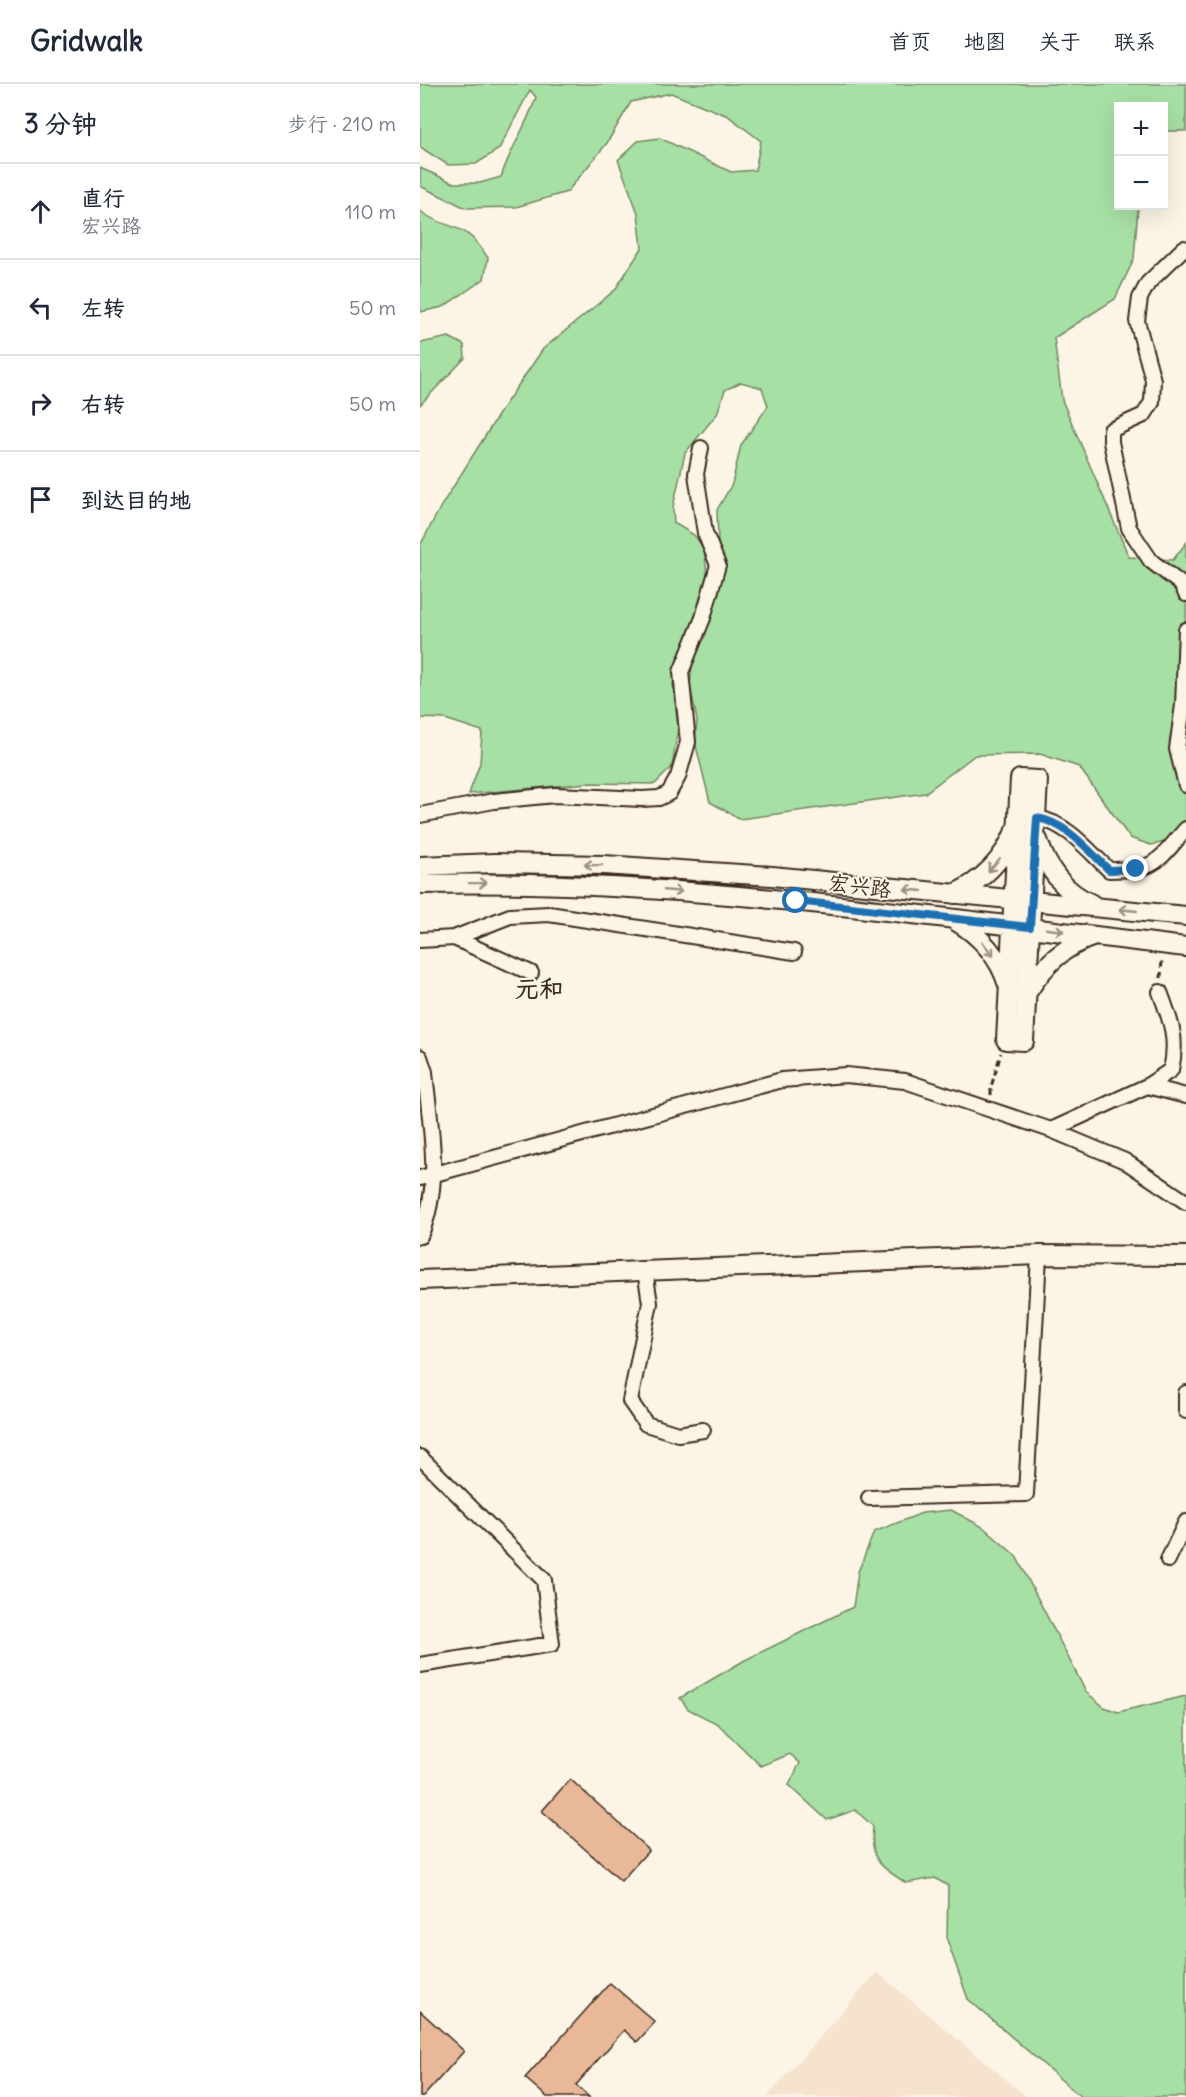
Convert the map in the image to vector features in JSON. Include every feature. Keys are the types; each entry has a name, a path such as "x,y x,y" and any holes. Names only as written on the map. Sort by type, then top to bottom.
{"street":[{"path":"1184,248 1148,283 1140,298 1137,321 1153,380 1152,402 1144,415 1111,430 1111,442 1129,528 1151,561 1181,584 1186,594"},
{"path":"420,815 494,801 555,795 642,799 659,798 669,793 678,777 688,742 681,672 703,618 718,565 705,532 696,474 700,448"},
{"path":"1186,630 1183,705 1177,749 1186,785"},
{"path":"1006,1040 1024,1041 1018,992 1023,900 1018,821 1020,779 1038,780 1036,822 1023,900"},
{"path":"1036,822 1050,820 1063,828 1109,870 1136,869 1154,865 1186,829"},
{"path":"954,894 977,881 997,863 1010,843 1018,821"},
{"path":"1036,822 1042,851 1053,873 1073,894 1099,907"},
{"name":"宏兴路","path":"423,864 495,862 604,865 772,876 1186,916"},
{"name":"宏兴路","path":"420,884 496,882 606,886 796,901 1186,947"},
{"path":"420,940 454,938 510,916 549,914 794,952"},
{"path":"953,919 987,946 1018,992"},
{"path":"1018,992 1052,960 1072,945 1095,936"},
{"path":"454,938 531,973"},
{"path":"1051,1130 1147,1086 1171,1070 1174,1056 1173,1028 1160,992"},
{"path":"420,1057 425,1072 435,1174 429,1215 420,1236"},
{"path":"420,1178 782,1080 846,1075 905,1081 1051,1130 1125,1161 1186,1202"},
{"path":"1147,1086 1186,1096"},
{"path":"420,1280 1038,1255 1186,1256"},
{"path":"869,1498 1026,1494 1038,1255"},
{"path":"645,1271 650,1303 630,1401 646,1424 678,1434 703,1430"},
{"path":"1186,1393 1186,1411"},
{"path":"420,1457 544,1580 552,1644 420,1665"},
{"path":"1168,1560 1186,1522"}],"path":[{"path":"1160,992 1163,944"},
{"path":"991,1110 990,1087 1006,1040"}],"shaded area":[{"path":"877,1972 1027,2097 767,2097"}],"green space":[{"path":"420,84 1186,84 1186,131 1168,131 1168,102 1114,102 1114,210 1138,210 1134,259 1115,299 1054,338 1062,400 1129,557 1173,560 1186,543 1186,838 1151,845 1130,838 1079,767 1040,754 975,755 925,793 740,819 710,802 695,742 697,720 690,685 693,659 724,565 718,542 717,510 732,484 741,445 768,406 762,388 741,382 725,390 717,414 685,453 673,507 674,523 694,535 704,548 708,583 678,659 673,684 678,728 672,767 655,784 588,783 469,794 480,763 482,731 445,719 420,718 420,546 441,506 543,349 615,290 642,248 638,213 618,160 638,141 660,138 731,172 755,170 761,141 728,116 671,93 631,102 607,143 567,192 516,207 466,208 420,186 420,168 454,183 480,183 501,177 536,97 530,90 499,149 476,164 448,165 420,147"},
{"path":"420,211 463,231 479,245 488,258 484,279 443,307 420,312"},
{"path":"449,337 464,345 465,358 420,405 420,343"},
{"path":"951,1510 983,1527 1016,1556 1086,1692 1104,1707 1118,1712 1186,1696 1186,2097 1081,2097 968,1999 947,1940 948,1886 935,1878 906,1883 896,1876 882,1866 874,1854 873,1826 855,1810 827,1820 789,1785 800,1763 790,1754 761,1766 718,1724 688,1709 680,1698 745,1660 853,1607 858,1572 874,1532 922,1513"}],"building":[{"path":"570,1779 649,1850 621,1881 542,1811"},
{"path":"610,1983 655,2022 637,2042 624,2030 576,2085 589,2097 547,2097 525,2078"},
{"path":"420,2011 464,2051 423,2097 420,2097"}],"district":[{"name":"元和","path":"539,988"}],"route":[{"path":"796,901 1030,927 1037,818 1050,820 1063,828 1109,870 1136,869"}]}
